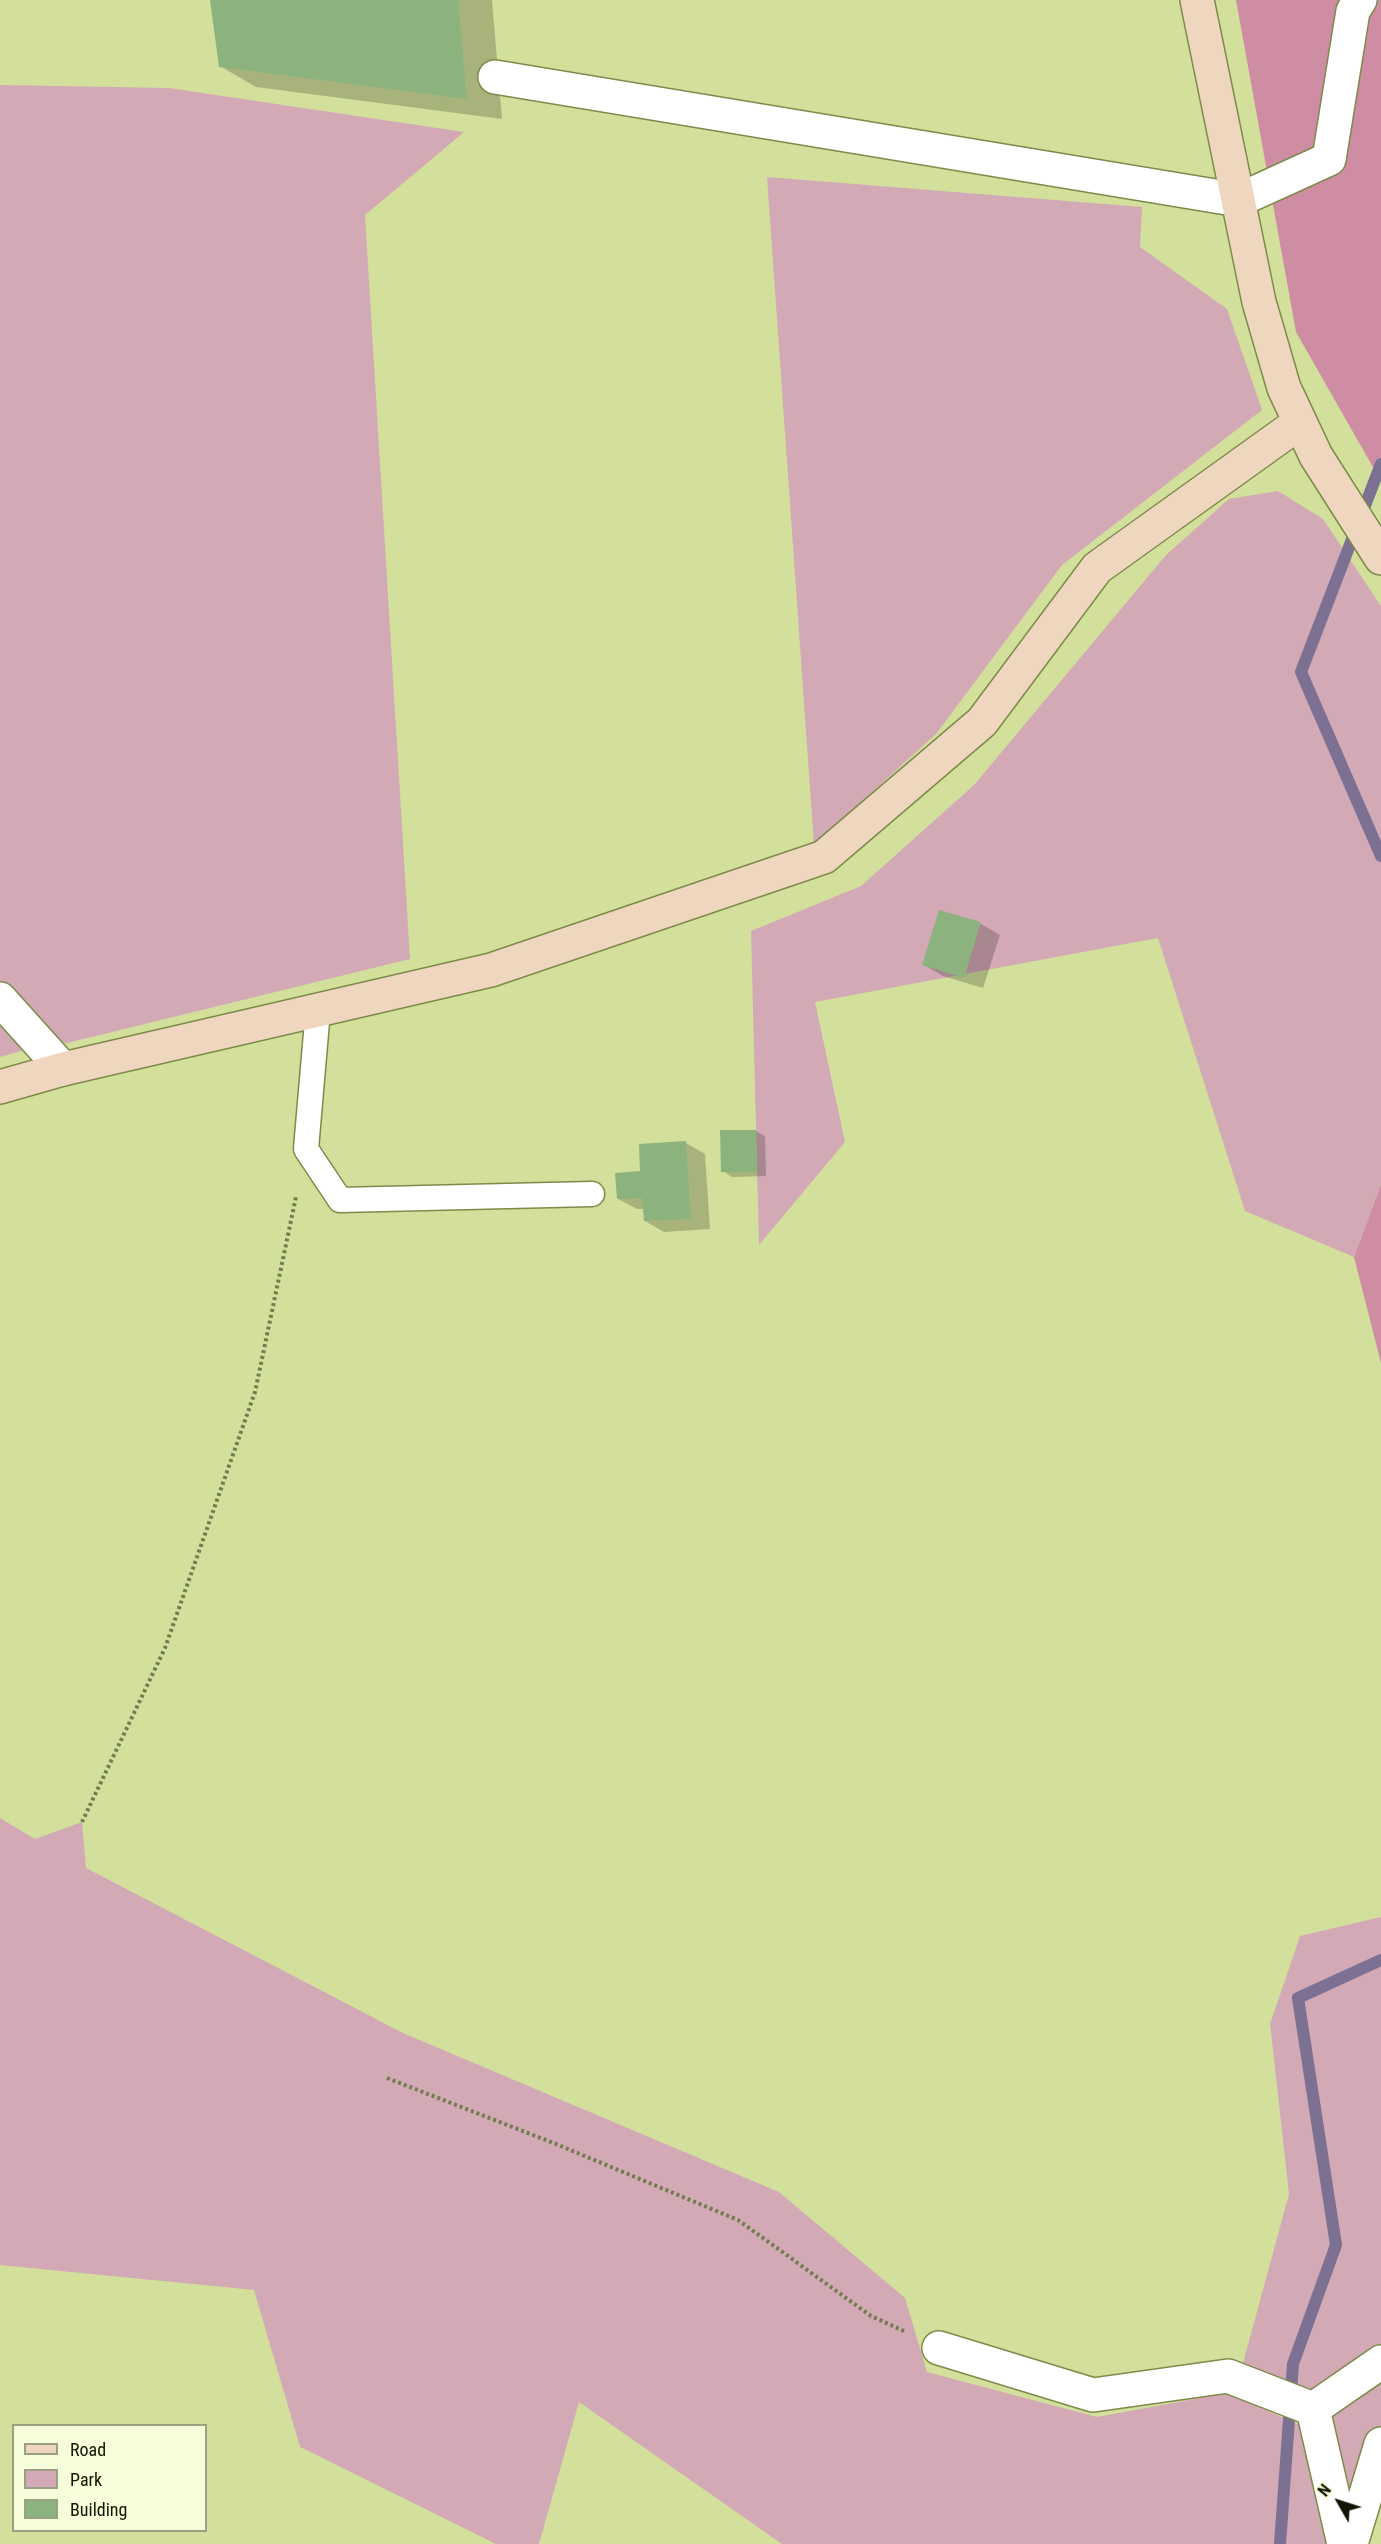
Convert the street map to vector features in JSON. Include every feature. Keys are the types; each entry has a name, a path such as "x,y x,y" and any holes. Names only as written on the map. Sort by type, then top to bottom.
{"street":[{"path":"1197,0 1265,323 1284,388 1299,423 1346,506 1376,552"},
{"path":"495,77 1239,200 1329,159 1353,11 1360,0"},
{"path":"0,1087 63,1069 491,970 824,857 982,722 1097,568 1299,423"},
{"path":"0,999 63,1069"},
{"path":"939,2348 1093,2395 1228,2376 1313,2409"},
{"path":"1313,2409 1381,2362"},
{"path":"1313,2409 1344,2544"},
{"path":"1351,2544 1381,2444"}],"lane":[{"path":"318,1010 306,1149 340,1200 592,1194"}],"path":[{"path":"82,1822 165,1648 255,1392 306,1149"},
{"path":"387,2078 556,2144 738,2220 871,2316 939,2348"}],"green space":[{"path":"0,85 169,88 464,132 365,215 410,959 59,1045 0,980"},
{"path":"767,177 1142,207 1140,247 1227,309 1262,410 1062,565 936,734 814,845"},
{"path":"1278,491 1323,519 1381,606 1381,1185 1354,1257 1245,1211 1158,938 815,1002 845,1142 759,1245 751,931 861,886 974,785 1166,555 1229,499"},
{"path":"0,1023 24,1050 0,1057"},
{"path":"0,1818 35,1839 82,1822 86,1868 403,2033 779,2192 905,2298 927,2372 1097,2417 1227,2393 1300,2425 1329,2544 782,2544 579,2402 539,2544 496,2544 300,2447 254,2290 0,2265"},
{"path":"1381,1917 1381,2478 1353,2544 1313,2409 1243,2363 1289,2194 1270,2024 1300,1936"}],"shaded area":[{"path":"1236,0 1381,0 1381,465 1378,476 1296,332"},
{"path":"1381,1185 1381,1363 1354,1257"}],"building":[{"path":"210,0 458,0 467,99 219,67"},
{"path":"939,910 981,922 964,978 922,965"},
{"path":"720,1130 756,1130 757,1172 721,1172"},
{"path":"686,1141 691,1219 644,1221 642,1198 617,1199 615,1173 640,1171 639,1144"}],"waterway":[{"path":"1381,464 1301,672 1381,856"},
{"path":"1280,2544 1293,2364 1336,2245 1298,1998 1381,1960"}]}
